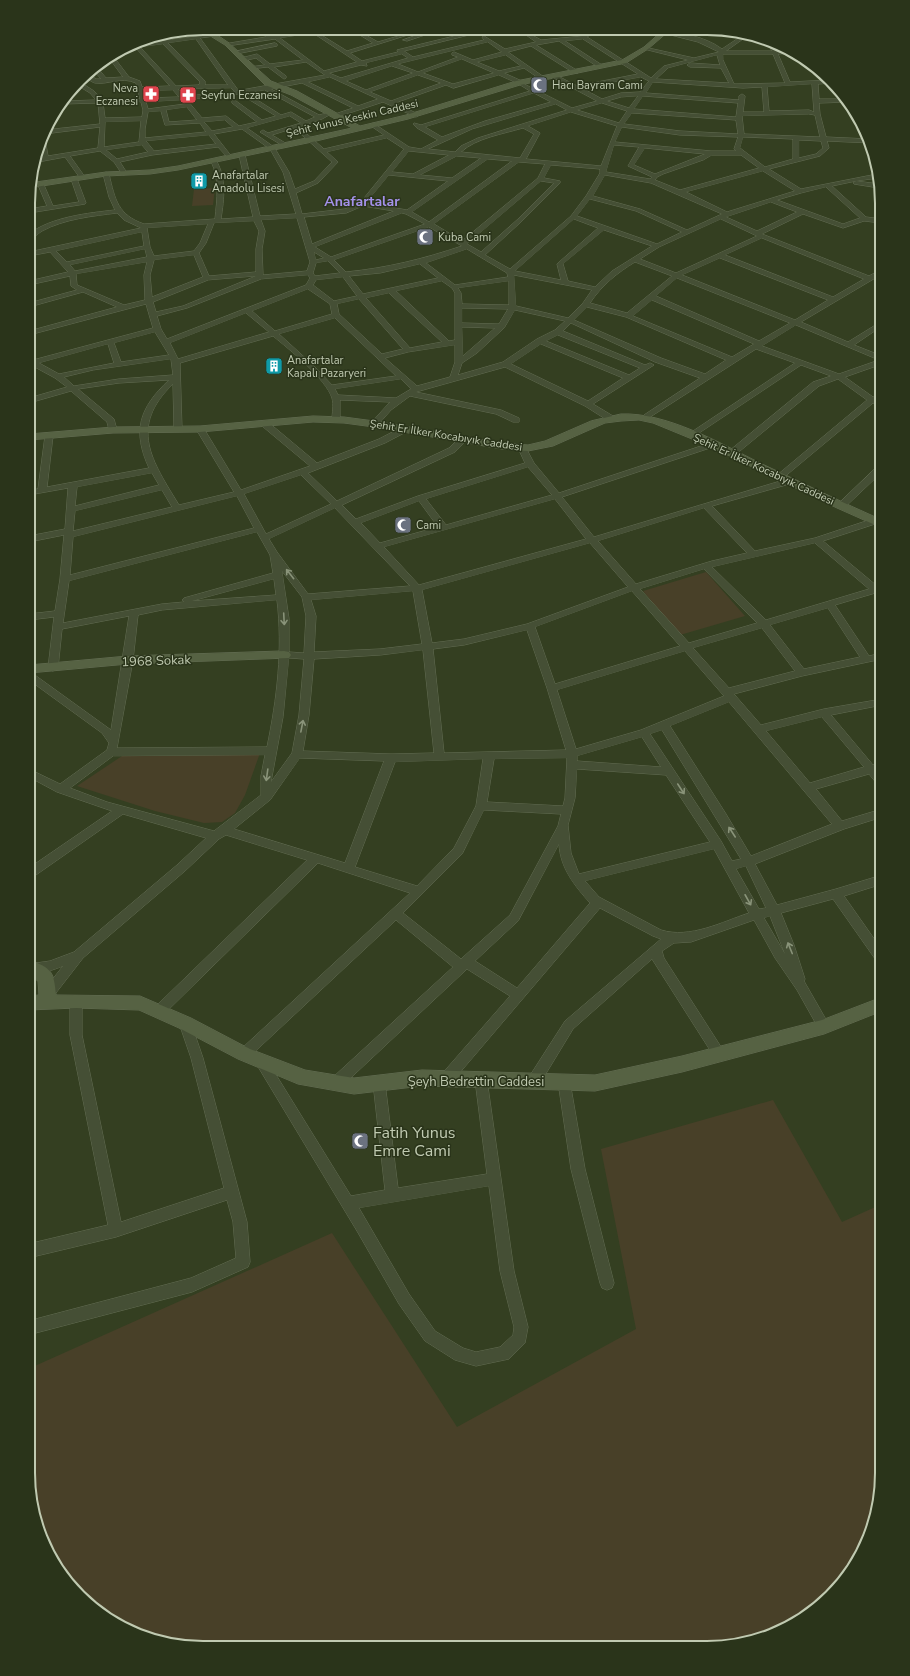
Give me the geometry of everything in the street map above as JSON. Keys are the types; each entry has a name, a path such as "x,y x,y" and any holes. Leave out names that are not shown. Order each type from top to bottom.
{"street":[{"path":"150,44 203,35"},
{"path":"218,35 268,83 294,93 358,128"},
{"path":"266,35 270,38"},
{"path":"227,44 296,35"},
{"path":"319,35 372,70"},
{"path":"362,35 376,43"},
{"path":"346,53 405,35"},
{"path":"69,103 183,98 265,88 302,81 362,63 397,48 422,35 442,40"},
{"path":"397,48 442,40 459,35"},
{"path":"480,35 542,78"},
{"path":"529,35 540,42"},
{"path":"567,35 571,38"},
{"path":"472,62 531,44 559,39 584,37 587,35"},
{"name":"Şehit Yunus Keskin Caddesi","path":"36,185 106,174 150,172 214,161 408,117 520,83 624,62 646,48 658,35"},
{"path":"676,35 717,47 720,52 720,60 732,85"},
{"path":"197,37 232,86 239,92 281,117"},
{"path":"584,37 652,80 743,86 824,82"},
{"path":"277,38 306,61 328,74 416,115"},
{"path":"510,272 573,217 589,197 592,188 603,171 612,143 620,125 632,111 641,94 661,70 698,60 720,52 741,38"},
{"path":"559,39 600,66"},
{"path":"342,80 412,58 489,40"},
{"path":"164,42 203,82 202,86"},
{"path":"236,52 284,43"},
{"path":"531,44 576,72"},
{"path":"138,48 174,87 221,144 229,157"},
{"path":"397,48 412,58"},
{"path":"646,48 698,60"},
{"path":"773,49 788,83"},
{"path":"445,50 520,83 554,103 572,111 620,125 680,133 862,140"},
{"path":"720,52 781,52"},
{"path":"243,59 257,56 270,65 284,78"},
{"path":"365,92 461,58"},
{"path":"114,61 127,78"},
{"path":"251,68 306,61"},
{"path":"392,64 453,86 525,66"},
{"path":"677,65 724,67"},
{"path":"98,72 104,80"},
{"path":"575,88 642,75"},
{"path":"554,76 602,101 632,111 664,115 739,117 767,114 817,114"},
{"path":"785,77 792,76"},
{"path":"41,159 101,149 138,145 142,143 146,111 138,82 127,78 95,81 91,78"},
{"path":"302,81 358,108"},
{"path":"680,192 763,168 814,156 823,152 826,148 817,114 815,83"},
{"path":"391,103 446,84"},
{"path":"764,85 767,114"},
{"path":"82,86 92,92 100,101 103,123 101,149"},
{"path":"141,89 232,86"},
{"path":"743,86 739,117 741,136 737,149 763,168 800,191"},
{"path":"265,88 320,118"},
{"path":"419,127 534,91"},
{"path":"416,175 457,153 468,144 622,95 641,94 742,102"},
{"path":"267,134 382,100"},
{"path":"816,101 840,101"},
{"path":"234,102 261,122"},
{"path":"423,150 441,139 488,122 554,103"},
{"path":"146,111 189,105"},
{"path":"489,106 496,109"},
{"path":"163,109 167,124 226,118 272,148 278,157 293,192 310,247 313,262 309,286"},
{"path":"503,112 509,115"},
{"path":"142,140 211,133 240,128 291,114 306,123"},
{"path":"408,117 419,127 441,139"},
{"path":"51,131 103,123 144,119"},
{"path":"488,122 494,125"},
{"path":"253,124 284,145"},
{"path":"373,125 407,149 549,163 653,178 701,159 711,153"},
{"path":"293,192 316,182 336,162 295,126"},
{"path":"313,262 330,259 429,225 520,160 537,133 524,126"},
{"path":"500,128 506,131"},
{"path":"323,151 387,136"},
{"path":"170,137 178,149"},
{"path":"796,138 796,160"},
{"path":"142,140 152,153"},
{"path":"612,143 711,153 742,153"},
{"path":"116,161 152,153 221,144"},
{"path":"643,146 631,166 759,235 869,278"},
{"path":"42,158 45,156 45,147"},
{"path":"101,149 116,161 124,173"},
{"path":"35,253 144,228 215,221 301,216 346,211 362,204 389,173 407,149"},
{"path":"67,155 78,178 87,215"},
{"path":"242,155 257,219 262,231 259,249 260,275"},
{"path":"310,247 405,211 486,157"},
{"path":"35,281 72,272 151,258 196,253 215,221 222,183 220,172 214,161"},
{"path":"481,255 520,220 539,189 540,179 549,163"},
{"path":"389,173 452,180"},
{"path":"106,174 111,195 119,211 125,218 144,228"},
{"path":"374,424 384,411 396,400 416,389 506,364 540,341 558,332 586,304 596,290 614,272 657,246 724,215 770,200 843,181 873,177"},
{"path":"35,331 122,307 150,301 207,278 260,275 345,275 380,271 421,262 465,246 539,189 558,182 540,179"},
{"path":"843,181 874,185"},
{"path":"41,185 51,208"},
{"path":"827,185 864,219"},
{"path":"589,197 638,210 687,232"},
{"path":"770,200 843,226 864,219 875,220"},
{"path":"35,210 83,203"},
{"path":"362,204 405,211 510,272 596,290"},
{"path":"35,233 39,230 87,215 119,211"},
{"path":"628,316 677,275 802,212"},
{"path":"573,217 657,246"},
{"path":"565,283 560,264 603,227"},
{"path":"144,228 147,247 151,258 147,275 150,301 157,329 166,342 174,360 178,429"},
{"path":"35,230 39,230"},
{"path":"66,264 147,247"},
{"path":"310,247 330,259 408,350"},
{"path":"52,250 72,272 74,286 122,307"},
{"path":"196,253 207,278"},
{"path":"718,255 832,299"},
{"path":"634,259 795,322 875,356"},
{"path":"421,262 454,287 458,293 459,362 453,379"},
{"path":"459,362 474,351 501,326 513,307 512,279 510,272"},
{"path":"154,315 186,307 260,275"},
{"path":"647,417 732,360 759,345 832,299 875,275"},
{"path":"332,303 442,279"},
{"path":"454,287 512,279"},
{"path":"309,286 332,303 336,315 402,378 416,389"},
{"path":"166,342 309,286"},
{"path":"35,302 83,290"},
{"path":"390,290 447,343"},
{"path":"651,297 800,363 840,377 875,401"},
{"path":"586,304 628,316 732,360"},
{"path":"459,306 513,307 569,320 658,360 705,377"},
{"path":"247,310 314,370 330,387 336,398 336,420"},
{"path":"58,376 118,364 174,360 336,315"},
{"path":"459,325 501,326"},
{"path":"849,345 875,328"},
{"path":"35,361 157,329"},
{"path":"558,332 646,368"},
{"path":"110,341 118,364"},
{"path":"540,341 629,378"},
{"path":"380,357 408,350 458,342"},
{"path":"588,404 658,360"},
{"path":"693,435 800,363"},
{"path":"35,364 58,376 73,388 111,421 113,430"},
{"path":"506,364 588,404 610,418"},
{"path":"732,453 816,384 875,364"},
{"path":"35,399 73,388 126,381 176,377"},
{"path":"176,377 164,387 151,406 144,420 143,444 153,470 177,508"},
{"path":"330,387 402,378"},
{"path":"408,393 498,412 516,420"},
{"path":"336,398 396,400"},
{"path":"306,597 417,588 592,540 785,479 875,399"},
{"name":"Şehit Er İlker Kocabıyık Caddesi","path":"35,436 113,430 200,430 313,419 374,424 522,448 536,448 557,441 588,426 610,418 647,417 713,444 875,522"},
{"path":"266,424 315,466"},
{"path":"35,539 69,533 239,493 302,472 382,441 405,429"},
{"path":"48,998 79,955 176,873 215,836 225,830 266,797 297,754 304,715 309,656 311,616 306,597 273,553 239,493 200,430"},
{"path":"42,491 49,436"},
{"path":"264,538 452,450 463,439"},
{"path":"379,546 557,496 713,444"},
{"path":"522,448 530,464 592,540 686,648 760,729 807,788 840,826"},
{"path":"355,522 421,498 530,464"},
{"path":"35,492 153,470"},
{"path":"302,472 379,546 417,588 428,648 438,756"},
{"path":"841,506 875,474"},
{"path":"53,668 59,613 65,579 73,484"},
{"path":"72,509 164,487"},
{"path":"421,498 444,528"},
{"path":"706,505 753,554"},
{"path":"284,655 309,656 380,652 428,648 464,642 530,626 634,588 706,566 818,540 875,524"},
{"path":"65,579 259,529"},
{"path":"818,540 875,586"},
{"path":"266,797 266,776 272,751 282,683 284,655 284,619 282,597 273,553"},
{"path":"706,566 763,623 802,673"},
{"path":"58,627 160,607 278,575"},
{"path":"552,688 875,590"},
{"path":"160,607 282,597"},
{"path":"830,604 867,660"},
{"path":"113,747 128,660 134,612"},
{"path":"35,616 59,613"},
{"path":"336,1084 514,918 563,825 570,798 572,760 552,688 530,626"},
{"name":"1968 Sokak","path":"35,669 128,660 284,655"},
{"path":"572,760 664,725 729,694 802,673 875,658"},
{"path":"35,679 106,730 113,747"},
{"path":"760,729 875,703"},
{"path":"824,714 875,774"},
{"path":"664,725 750,861 791,951 801,986"},
{"path":"644,732 717,844 778,955 801,986 824,1027"},
{"path":"61,789 113,747 272,751"},
{"path":"297,754 391,758 489,755 572,760 669,771"},
{"path":"244,1054 419,891 458,850 481,806 489,755"},
{"path":"349,868 391,758"},
{"path":"807,788 875,768"},
{"path":"35,776 61,789 120,810 215,836"},
{"path":"481,806 567,810"},
{"path":"35,870 120,810"},
{"path":"729,866 750,861 840,826 875,815"},
{"path":"563,825 565,853 576,879 598,902 672,938 691,937 756,915 836,894 875,881"},
{"path":"225,830 419,891"},
{"path":"576,879 717,844"},
{"path":"158,1012 316,858"},
{"path":"836,894 875,950"},
{"path":"446,1079 598,902"},
{"path":"395,913 464,964 518,995"},
{"path":"534,1081 569,1025 656,949 672,938"},
{"path":"656,949 658,959 719,1054"},
{"path":"35,968 50,966 79,955"},
{"path":"35,971 46,978 48,998"},
{"name":"Şeyh Bedrettin Caddesi","path":"35,1001 48,998 140,1004 185,1024 244,1054 304,1078 354,1086 422,1078 595,1083 682,1064 824,1027 875,1007"},
{"path":"76,1001 76,1035 116,1230"},
{"path":"35,1326 192,1285 243,1262 240,1222 197,1058 185,1024"},
{"path":"261,1061 348,1203 404,1299 430,1336 460,1355 476,1359 504,1354 520,1338 521,1327 507,1271 481,1080"},
{"path":"564,1082 578,1169 607,1283"},
{"path":"378,1083 392,1196"},
{"path":"348,1203 495,1179"},
{"path":"35,1249 116,1230 232,1192"}],"shaded area":[{"path":"215,188 213,205 192,206 194,189"},
{"path":"706,572 745,616 680,635 643,591"},
{"path":"260,753 245,795 235,813 222,822 204,823 155,811 77,786 122,756"},
{"path":"773,1100 842,1222 875,1207 874,1495 866,1527 858,1547 847,1566 826,1592 818,1599 800,1613 781,1624 740,1638 718,1641 192,1641 170,1638 129,1624 110,1613 84,1592 77,1584 63,1566 52,1547 38,1506 35,1484 35,1366 332,1233 457,1427 636,1329 601,1149"}],"place":[{"name":"Hacı Bayram Cami","path":"539,85"},
{"name":"Neva Eczanesi","path":"151,94"},
{"name":"Seyfun Eczanesi","path":"188,95"},
{"name":"Anafartalar Anadolu Lisesi","path":"199,181"},
{"name":"Kuba Cami","path":"425,237"},
{"name":"Anafartalar Kapalı Pazaryeri","path":"274,366"},
{"name":"Cami","path":"403,525"},
{"name":"Fatih Yunus Emre Cami","path":"360,1141"}],"district":[{"name":"Anafartalar","path":"362,201"}]}
